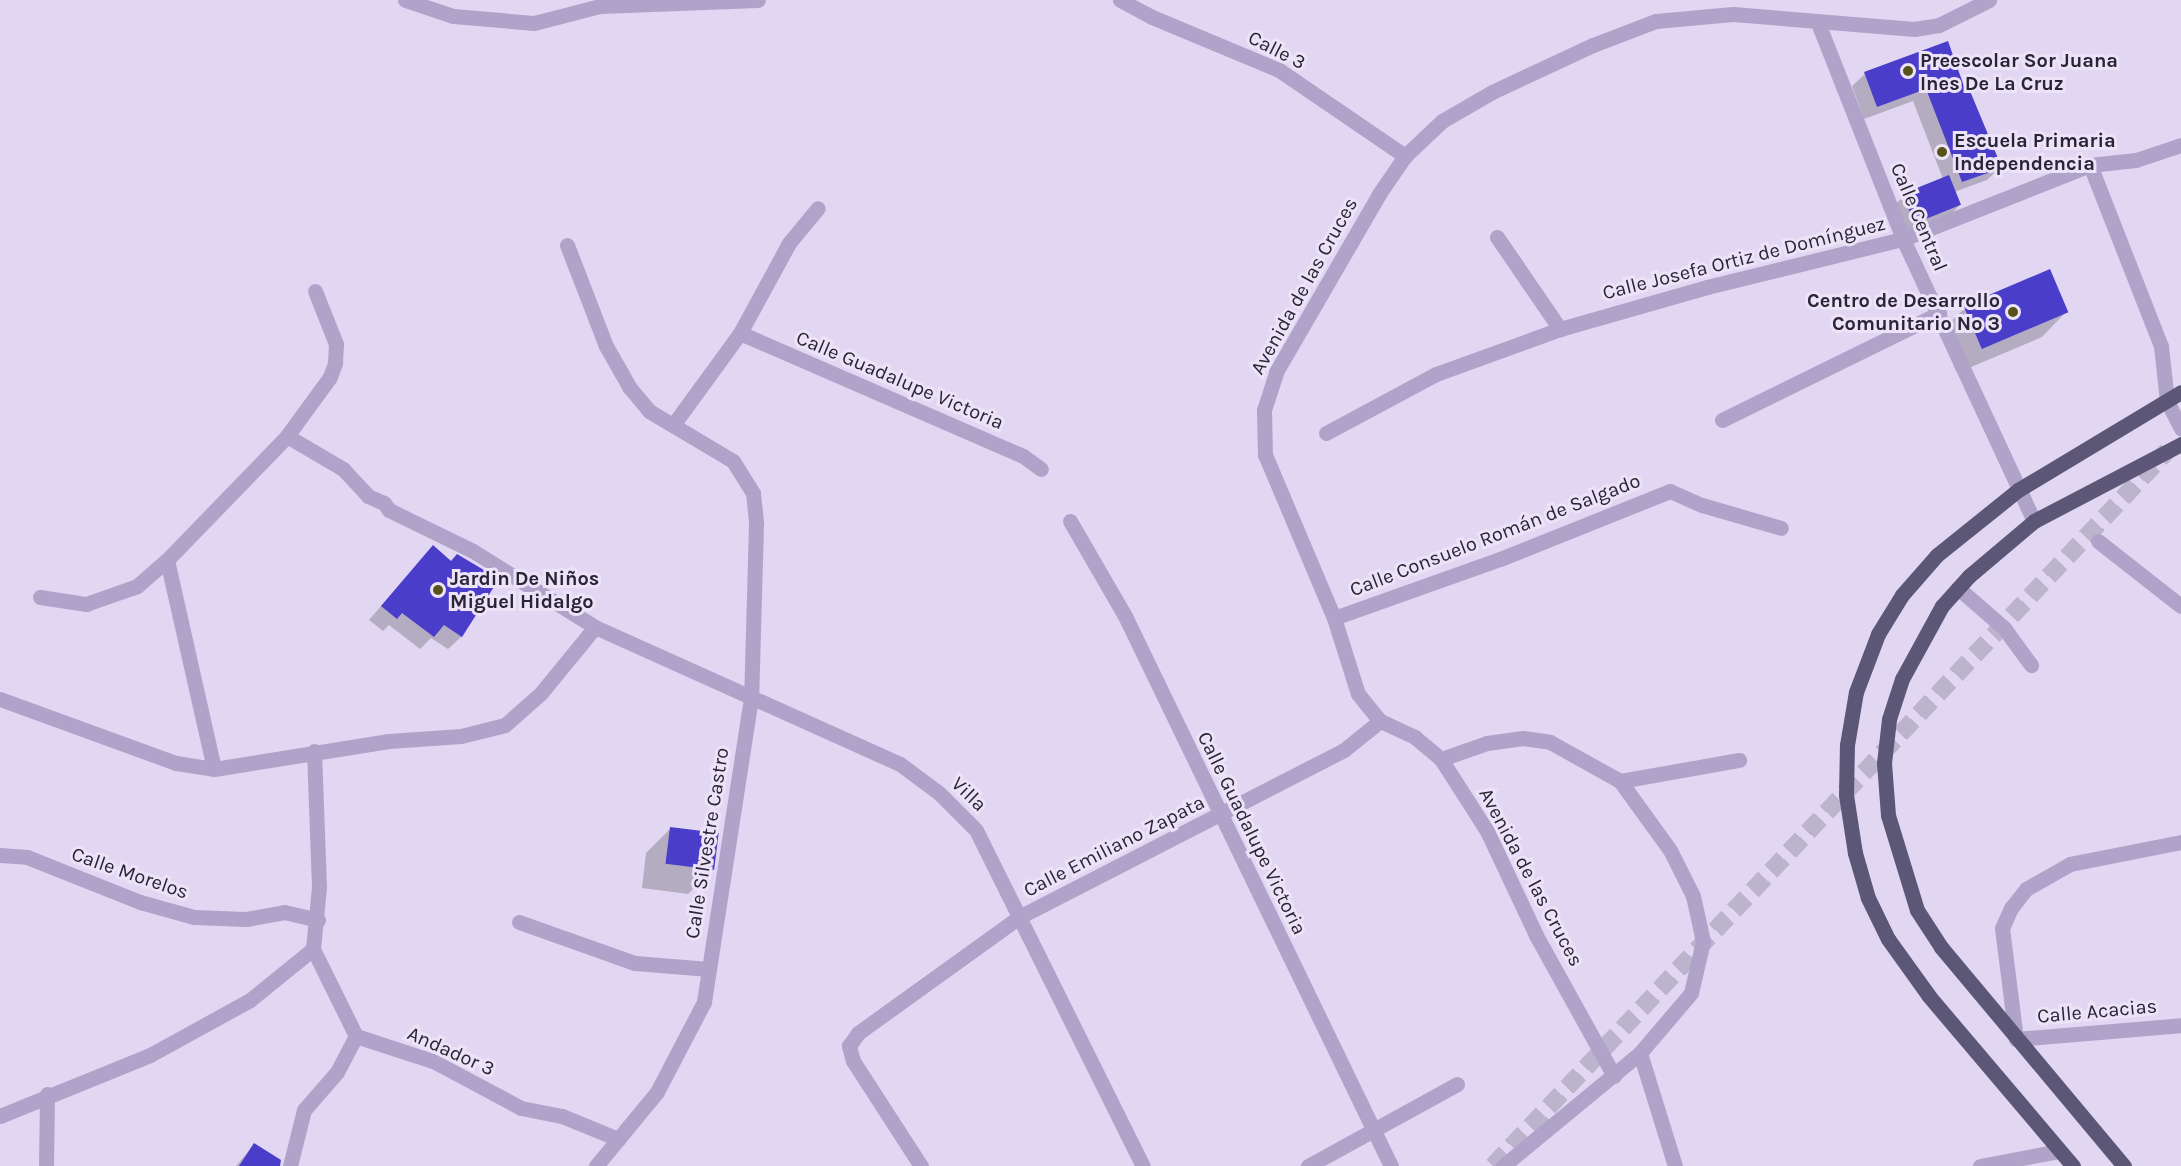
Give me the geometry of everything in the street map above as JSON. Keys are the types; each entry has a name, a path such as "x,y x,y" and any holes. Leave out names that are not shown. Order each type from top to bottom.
{"main road":[{"path":"2073,1166 1929,996 1888,939 1868,898 1855,853 1846,795 1847,745 1856,692 1878,634 1902,595 1937,555 2018,490 2181,392"},
{"path":"2124,1166 1941,947 1917,910 1888,815 1884,763 1889,719 1921,640 1958,588 1998,549 2034,521 2181,444"}],"street":[{"path":"405,0 453,16 534,23 600,6 758,0"},
{"name":"Calle 3","path":"1120,0 1152,17 1280,70 1405,156"},
{"name":"Avenida de las Cruces","path":"1614,1076 1536,935 1487,831 1441,759 1415,737 1380,721 1358,694 1334,618 1265,455 1264,411 1276,372 1378,194 1405,156 1442,122 1482,98 1593,45 1656,21 1732,7 1818,23 1914,29 1939,25 1989,0"},
{"name":"Calle Central","path":"1818,23 1903,239 2034,521"},
{"name":"Calle Josefa Ortiz de Domínguez","path":"1326,433 1436,374 1560,329 1707,287 1903,239 2090,165 2136,160 2181,145"},
{"path":"2090,165 2161,346 2167,401 2181,429"},
{"path":"567,245 606,346 625,380 649,411 673,425 740,333 789,243 818,208"},
{"path":"1497,237 1560,329"},
{"path":"40,597 86,604 137,586 167,560 287,436 330,377 334,363 336,344 315,291"},
{"path":"1722,420 1939,313"},
{"name":"Calle Guadalupe Victoria","path":"740,333 1023,456 1041,469"},
{"name":"Calle Silvestre Castro","path":"596,1166 657,1092 704,1002 751,698 756,524 753,493 733,461 673,425"},
{"name":"Villa","path":"287,436 343,469 368,496 384,503 389,510 424,524 520,579 595,627 900,764 939,793 976,830 1021,916 1143,1166"},
{"name":"Calle Consuelo Román de Salgado","path":"1334,618 1500,559 1670,491 1702,505 1781,528"},
{"name":"Calle Guadalupe Victoria","path":"1070,521 1125,616 1372,1134 1391,1166"},
{"path":"2098,541 2181,606"},
{"path":"167,560 214,769"},
{"path":"1958,588 2004,628 2031,665"},
{"path":"0,699 176,763 214,769 314,751 461,736 505,725 541,693 595,627"},
{"name":"Calle Emiliano Zapata","path":"921,1166 852,1061 849,1046 858,1034 1021,916 1344,750 1380,721"},
{"path":"1441,759 1487,743 1523,738 1550,742 1620,781 1670,850 1693,896 1703,941 1691,993 1640,1053 1503,1166"},
{"path":"290,1166 304,1110 338,1072 356,1036 313,949 318,920 314,751"},
{"path":"1620,781 1739,760"},
{"path":"2016,1039 2002,927 2011,908 2026,889 2070,864 2181,842"},
{"name":"Calle Morelos","path":"0,855 27,857 140,902 194,917 246,919 284,912 318,920"},
{"path":"519,921 635,963 709,969"},
{"path":"0,1116 47,1094 150,1054 250,1000 313,949"},
{"name":"Calle Acacias","path":"2016,1039 2181,1025"},
{"name":"Andador 3","path":"356,1036 433,1061 521,1108 562,1116 618,1139"},
{"path":"1640,1053 1675,1166"},
{"path":"1308,1166 1372,1134 1457,1084"},
{"path":"46,1166 47,1094"},
{"path":"1980,1166 2059,1151"}],"building":[{"path":"1948,41 1966,92 1970,91 2002,168 1962,182 1926,89 1877,107 1864,72"},
{"path":"1949,175 1961,205 1915,223 1903,194"},
{"name":"Centro de Desarrollo Comunitario No 3","path":"2050,269 2068,312 1982,349 1963,306"},
{"name":"Jardin De Niños Miguel Hidalgo","path":"433,545 451,561 457,554 499,579 462,637 444,625 434,637 402,613 397,619 381,606"},
{"path":"670,827 719,833 714,870 665,864"},
{"path":"254,1143 281,1160 280,1166 239,1166"}],"tunnel":[{"path":"1493,1166 2167,451"}],"place":[{"name":"Preescolar Sor Juana Ines De La Cruz","path":"1908,71"},
{"name":"Escuela Primaria Independencia","path":"1942,152"},
{"name":"Centro de Desarrollo Comunitario No 3","path":"2013,312"},
{"name":"Jardin De Niños Miguel Hidalgo","path":"438,590"}]}
